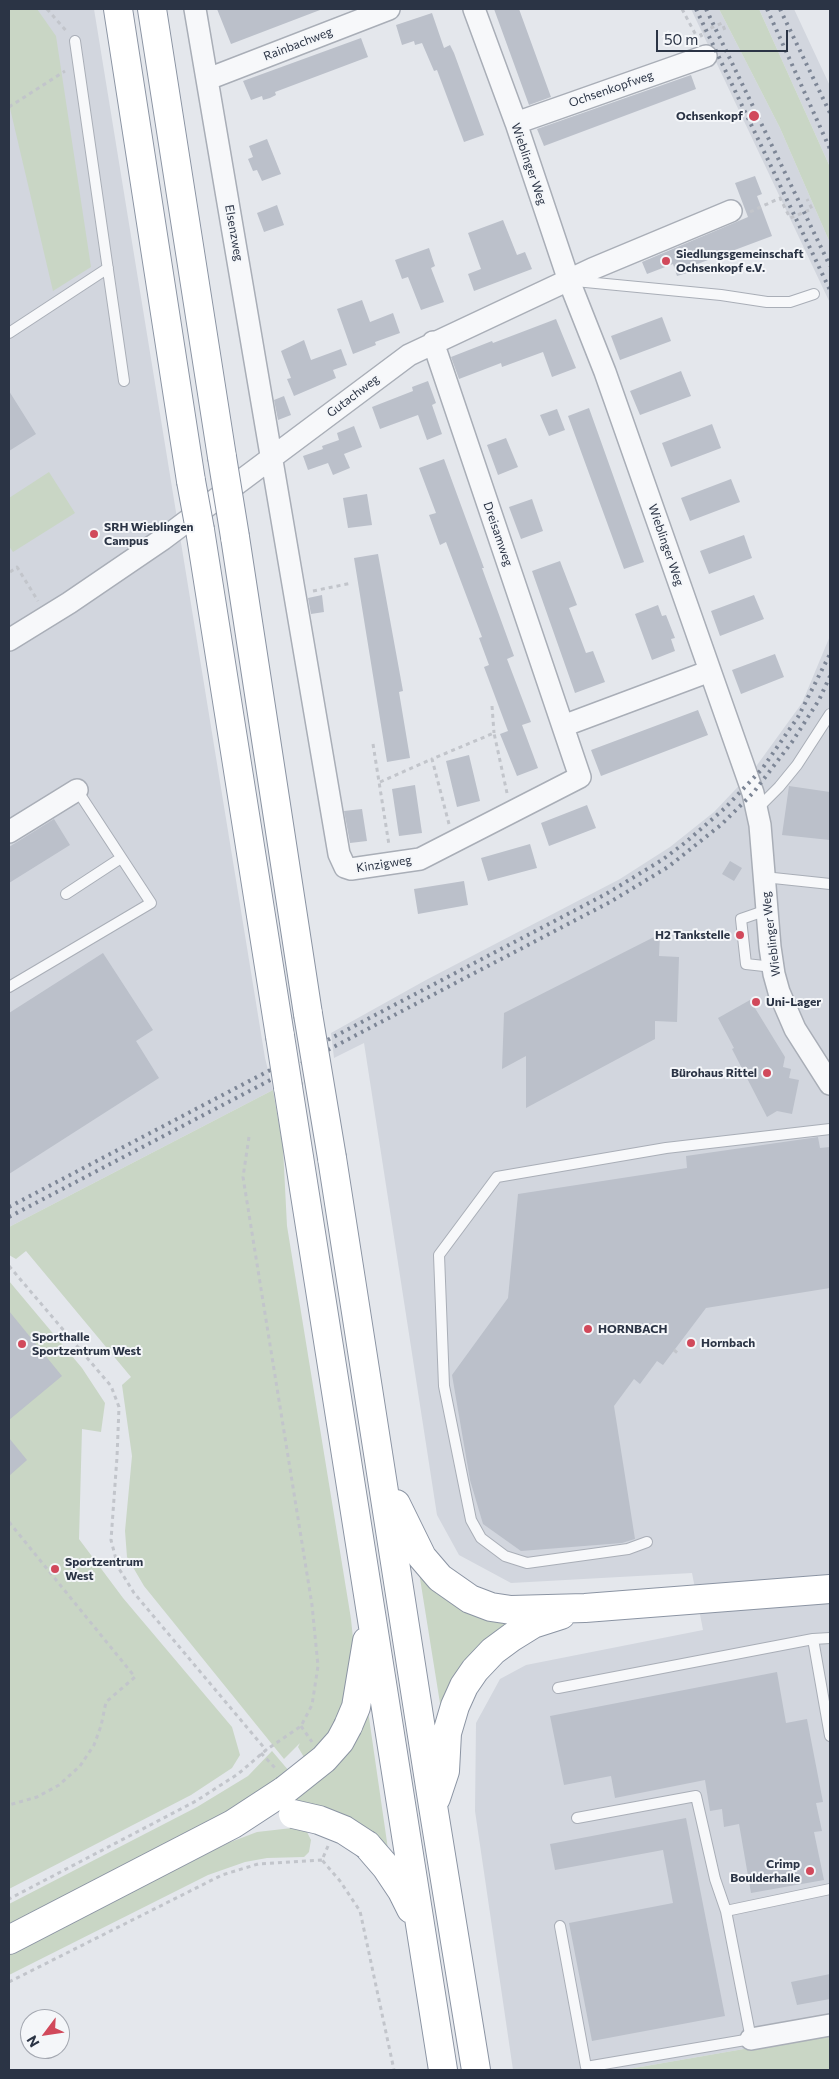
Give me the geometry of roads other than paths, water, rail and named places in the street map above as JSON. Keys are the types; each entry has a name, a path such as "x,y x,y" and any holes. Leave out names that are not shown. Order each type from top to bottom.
{"highway":[{"path":"118,9 443,2070"},
{"path":"152,9 308,1014 476,2070"},
{"path":"381,1471 410,1536 422,1557 440,1578 464,1595 491,1607 511,1610 585,1608 830,1589"},
{"path":"433,1806 445,1771 447,1732 455,1706 464,1686 475,1670 493,1651 533,1624 585,1608"},
{"path":"9,1940 233,1824 254,1816 288,1792 324,1759 340,1741 348,1726 358,1698 371,1610"},
{"path":"288,1792 319,1820 344,1830 367,1845 386,1867 402,1891 415,1917 423,1944"}],"street":[{"name":"Elsenzweg","path":"195,9 272,458"},
{"name":"Rainbachweg","path":"208,79 388,9"},
{"name":"Wieblinger Weg","path":"474,9 516,123 569,281 605,372 757,809 773,967 779,992 795,1029 809,1054 830,1084"},
{"name":"Ochsenkopfweg","path":"516,123 706,56"},
{"name":"Gutachweg","path":"9,640 163,539 342,403 409,355 433,342 592,269 732,211"},
{"name":"Dreisamweg","path":"433,342 563,726"},
{"name":"Kinzigweg","path":"272,458 341,861 345,866 351,869 420,859 580,777 563,726"},
{"path":"563,726 710,671"},
{"path":"9,832 76,790"},
{"path":"751,2039 830,2025"}],"lane":[{"path":"75,41 124,381"},
{"path":"9,333 108,268"},
{"path":"569,281 767,302 790,302 814,294"},
{"path":"757,809 797,765 830,714"},
{"path":"9,986 151,903 76,790"},
{"path":"66,894 121,858"},
{"path":"764,877 830,884"},
{"path":"647,1542 628,1549 527,1563 505,1556 481,1538 471,1520 444,1386 439,1256 497,1177 666,1148 830,1129"},
{"path":"558,1688 814,1639 830,1638"},
{"path":"814,1639 830,1736"},
{"path":"560,1926 586,2067 751,2039 726,1911 716,1879 696,1796 577,1818"},
{"path":"726,1911 830,1889"}],"railway":[{"path":"696,9 830,290"},
{"path":"706,9 830,266"},
{"path":"767,9 830,149"},
{"path":"780,9 830,113"},
{"path":"9,1207 606,894 662,860 725,808 762,769 798,717 830,654"},
{"path":"9,1217 610,902 668,867 722,824 753,793 792,742 819,700 830,676"}],"place":[{"name":"Ochsenkopf","path":"754,116"},
{"name":"Siedlungsgemeinschaft Ochsenkopf e.V.","path":"666,261"},
{"name":"SRH Wieblingen Campus","path":"94,534"},
{"name":"H2 Tankstelle","path":"740,935"},
{"name":"Uni-Lager","path":"756,1002"},
{"name":"Bürohaus Rittel","path":"767,1073"},
{"name":"HORNBACH","path":"588,1329"},
{"name":"Hornbach","path":"691,1343"},
{"name":"Sporthalle Sportzentrum West","path":"22,1344"},
{"name":"Sportzentrum West","path":"55,1569"},
{"name":"Crimp Boulderhalle","path":"810,1871"}]}
